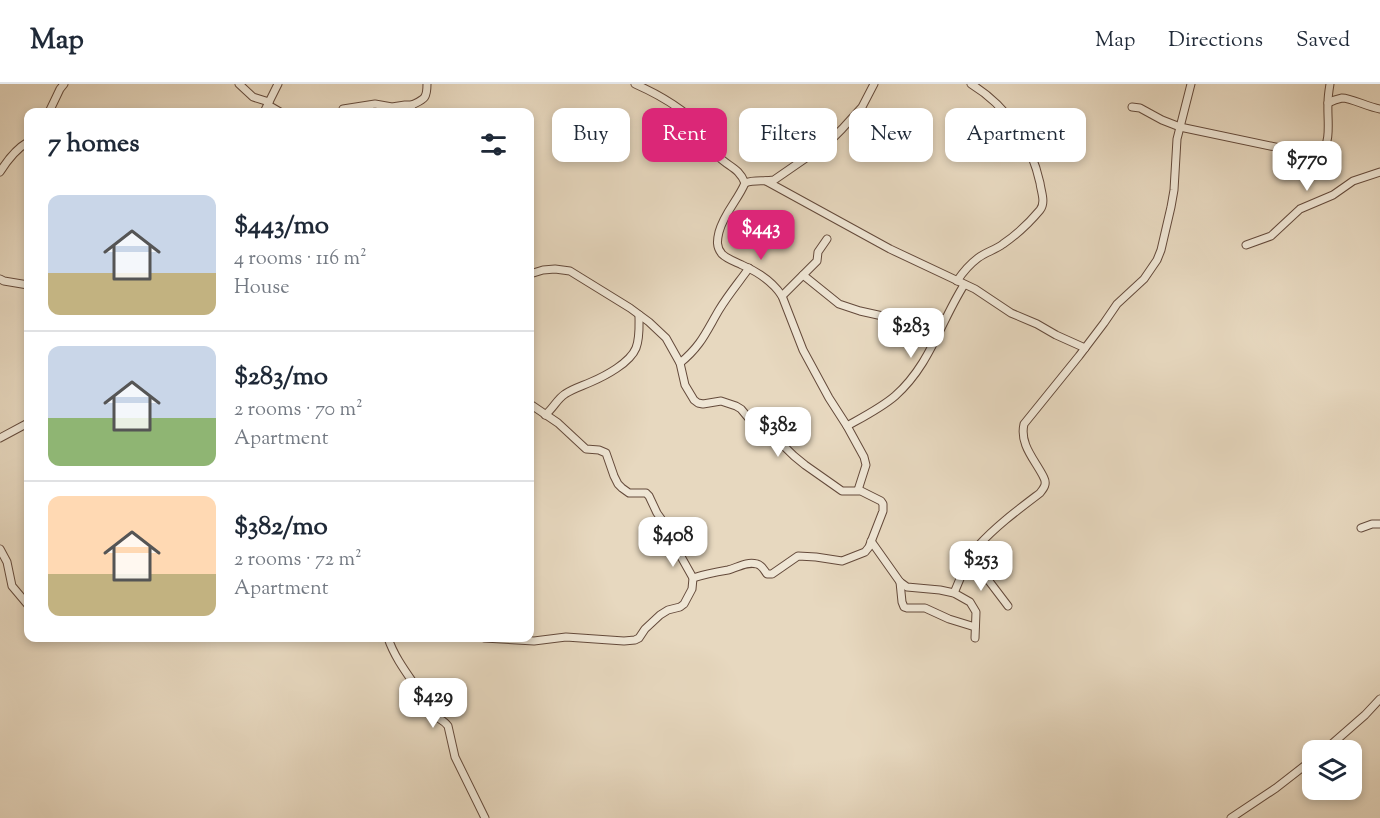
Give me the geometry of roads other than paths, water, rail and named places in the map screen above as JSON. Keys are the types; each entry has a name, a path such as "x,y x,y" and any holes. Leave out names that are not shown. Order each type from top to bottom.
{"street":[{"path":"51,108 64,84"},
{"path":"239,84 267,107 278,84"},
{"path":"411,108 424,99 427,84"},
{"path":"635,84 683,111 708,135 717,155 735,168 745,183"},
{"path":"858,490 866,465 864,457 803,350 782,296 767,279 724,256 717,247 717,240 726,214 745,183 779,177 829,142 857,114 874,84"},
{"path":"957,281 973,262 1008,240 1043,205 1034,159 1018,129 1007,113 971,84"},
{"path":"954,593 967,563 978,547 1040,493 1045,486 1044,478 1026,446 1022,432 1024,424 1079,356 1117,304 1144,279 1157,260 1174,190 1177,139 1191,84"},
{"path":"1132,106 1180,127 1293,151 1321,154 1328,140 1329,84"},
{"path":"1328,103 1346,98 1380,109"},
{"path":"357,108 375,104 392,107 405,105 409,108"},
{"path":"0,172 10,156 24,145"},
{"path":"1246,245 1270,237 1300,209 1333,195 1353,181 1380,172"},
{"path":"766,181 890,249 975,289 1011,313 1085,348"},
{"path":"782,296 817,261 818,252 827,239"},
{"path":"680,363 702,342 721,307 749,268"},
{"path":"534,273 555,269 570,271 587,280 639,315 666,338 680,363 685,385 691,397 698,403 722,401 736,406 751,421 762,425 794,456 813,470 843,490 848,492 858,490 883,504 883,511 865,552 846,560 801,556 793,559 776,573 769,575 760,565 751,563 693,578"},
{"path":"803,275 839,304 860,311 878,316 927,314 945,319"},
{"path":"0,279 24,284"},
{"path":"847,426 893,398 908,384 933,346 964,285"},
{"path":"545,414 551,410 561,396 609,372 632,355 638,342 639,315"},
{"path":"534,407 558,423 586,449 606,453 614,476 622,489 629,493 649,496 657,513 672,534 679,553 693,578 692,589 684,604 660,615 635,640 566,637 534,641"},
{"path":"0,438 24,425"},
{"path":"1361,528 1380,524"},
{"path":"871,541 900,582 907,587 954,593 974,607 976,612 975,638"},
{"path":"0,549 7,562 12,586 24,600"},
{"path":"967,563 989,581 1008,606"},
{"path":"900,582 904,607 926,608 975,627"},
{"path":"390,642 395,655 429,709 448,726 455,757 485,818"},
{"path":"1336,740 1380,699"},
{"path":"1231,818 1302,768"}]}
